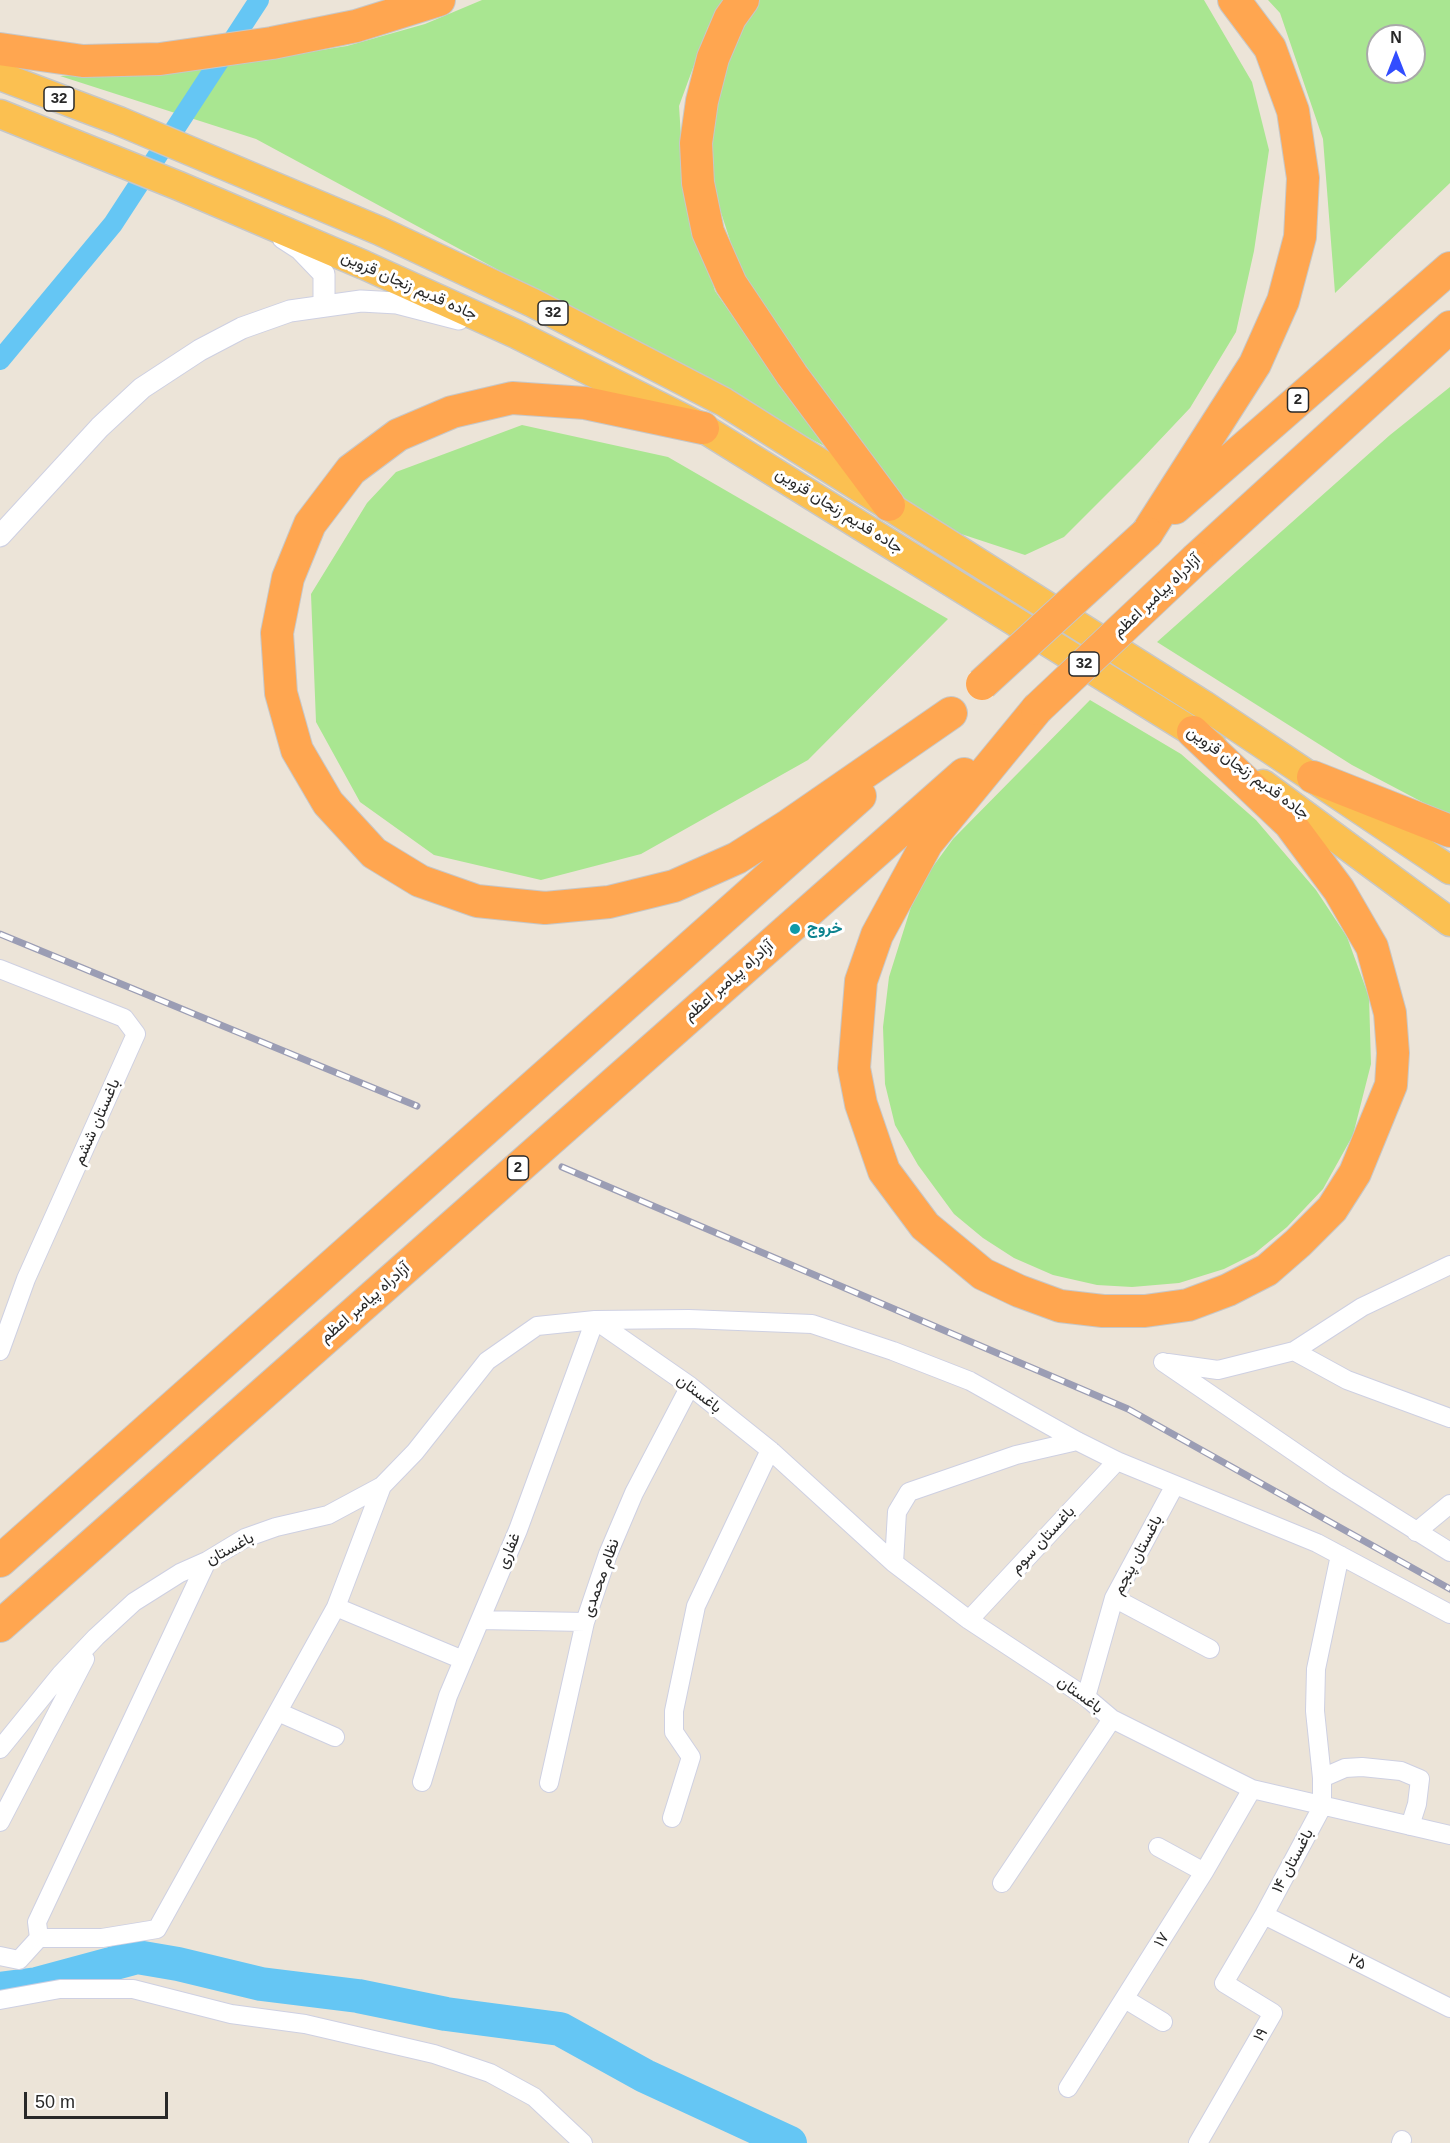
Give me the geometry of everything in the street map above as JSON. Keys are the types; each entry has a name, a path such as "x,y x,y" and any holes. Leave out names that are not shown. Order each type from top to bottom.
{"highway":[{"path":"0,49 83,61 160,59 272,43 356,26 439,0"},
{"path":"743,0 730,18 713,58 702,101 696,143 698,183 708,232 731,284 792,375 889,505"},
{"path":"1147,532 1255,364 1283,301 1300,237 1303,178 1293,111 1270,48 1234,0"},
{"name":"جاده قدیم زنجان قزوین","path":"0,76 200,154 380,231 533,303 724,402 1204,705 1450,870"},
{"name":"جاده قدیم زنجان قزوین","path":"0,114 179,186 516,334 703,428 1193,732 1450,922"},
{"name":"2","path":"0,1561 762,884 1147,532 1450,268"},
{"name":"آزادراه پیامبر اعظم","path":"0,1626 1037,709 1197,558 1450,327"},
{"path":"1344,424 1450,357"},
{"path":"703,428 585,403 512,398 452,412 398,435 351,470 310,524 288,578 277,633 281,693 297,750 328,803 374,853 420,881 468,898 477,901 545,908 609,902 674,886 737,858 789,825 951,713"},
{"path":"1037,709 927,843 877,935 861,981 854,1068 861,1104 884,1171 926,1226 983,1274 1019,1291 1060,1306 1103,1311 1145,1311 1188,1305 1228,1290 1267,1270 1332,1209 1355,1173 1390,1085 1393,1053 1390,1013 1371,947 1339,890 1290,824 1193,732"},
{"path":"1313,777 1450,831"}],"street":[{"path":"249,216 300,249 324,274 324,306"},
{"path":"0,536 100,427 142,388 200,350 242,328 290,311 361,301 397,303 516,334"},
{"name":"باغستان ششم","path":"0,969 124,1018 136,1034 26,1279 0,1351"},
{"path":"1450,1265 1362,1307 1294,1351 1218,1370 1163,1362 1337,1481 1450,1552"},
{"path":"595,1320 689,1319 812,1324 893,1351 970,1381 1117,1461 1317,1543 1450,1614"},
{"name":"باغستان","path":"0,1749 27,1714 96,1637 134,1602 180,1573 207,1561 244,1538 276,1527 328,1515 382,1486 415,1452 487,1361 537,1326 595,1320 690,1386 770,1450 894,1563 969,1620 1086,1697 1112,1719 1252,1789 1450,1835"},
{"name":"غفاری","path":"422,1782 448,1696 518,1530 595,1320"},
{"path":"1294,1351 1347,1380 1450,1418"},
{"name":"نظام محمدی","path":"549,1783 585,1622 608,1554 634,1493 690,1386"},
{"path":"894,1563 897,1512 909,1492 1016,1455 1077,1441"},
{"path":"672,1818 691,1757 674,1732 674,1711 696,1606 770,1450"},
{"name":"باغستان سوم","path":"969,1620 1117,1461"},
{"name":"باغستان پنجم","path":"1086,1697 1114,1598 1175,1485"},
{"path":"0,1956 19,1960 39,1938 102,1938 157,1929 336,1607 382,1486"},
{"path":"1416,1532 1450,1504"},
{"path":"1322,1807 1322,1778 1315,1710 1316,1669 1340,1555"},
{"path":"39,1938 37,1922 207,1561"},
{"path":"1114,1598 1210,1649"},
{"path":"336,1607 464,1660"},
{"path":"480,1620 585,1622"},
{"path":"0,1822 96,1637"},
{"path":"278,1712 335,1737"},
{"path":"1002,1883 1112,1719"},
{"path":"1322,1778 1345,1768 1362,1767 1401,1771 1420,1779 1417,1804 1410,1826"},
{"name":"۱۷","path":"1068,2088 1204,1872 1252,1789"},
{"name":"باغستان ۱۴","path":"1264,1916 1322,1807"},
{"path":"1158,1846 1204,1872"},
{"name":"۲۵","path":"1264,1916 1450,2008"},
{"name":"۱۹","path":"1198,2143 1273,2013 1224,1983 1264,1916"},
{"path":"0,2000 60,1989 133,1989 231,2014 306,2024 434,2054 490,2073 534,2097 583,2143"},
{"path":"1125,1999 1163,2022"}],"green space":[{"path":"482,0 724,0 708,27 679,106 684,183 715,291 824,446 256,139 60,76 200,69 347,46 425,24"},
{"path":"757,0 1204,0 1252,82 1269,150 1254,251 1236,332 1190,408 1064,537 1025,555 949,530 898,495 744,283 710,179 713,97 741,18"},
{"path":"1268,0 1450,0 1450,183 1335,293 1323,139 1280,13"},
{"path":"1450,387 1450,814 1352,765 1157,642 1390,435"},
{"path":"522,425 668,457 948,619 808,760 641,854 541,880 434,855 360,802 316,722 311,594 367,503 396,472"},
{"path":"1090,700 1181,754 1256,820 1316,890 1347,937 1369,997 1371,1064 1353,1135 1323,1189 1287,1227 1254,1254 1224,1269 1179,1283 1132,1287 1097,1285 1053,1275 1014,1258 983,1238 954,1214 918,1165 895,1125 885,1084 883,1027 889,977 911,907 929,872 953,839"}],"waterway":[{"path":"0,360 113,224 259,0"},
{"path":"0,1989 37,1984 137,1957 178,1964 261,1984 358,1996 446,2014 560,2029 645,2076 790,2143"}],"railway":[{"path":"0,934 417,1106"},
{"path":"562,1167 1128,1409 1450,1589"}],"place":[{"name":"خروج","path":"795,929"}]}
